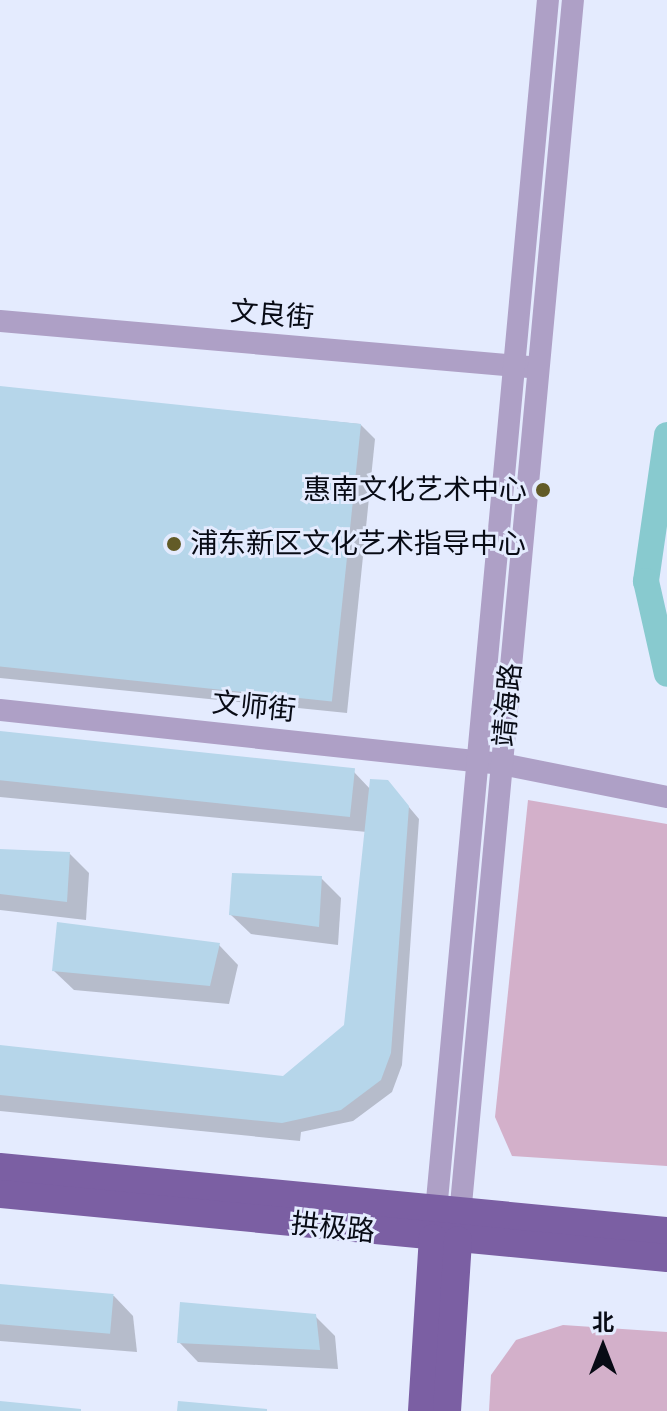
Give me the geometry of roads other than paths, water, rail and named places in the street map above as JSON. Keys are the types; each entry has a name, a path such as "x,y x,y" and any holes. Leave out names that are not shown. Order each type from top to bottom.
{"main road":[{"name":"拱极路","path":"0,1167 447,1225 667,1258"},
{"name":"拱极路","path":"0,1194 447,1225 667,1231"},
{"name":"靖海路","path":"422,1411 447,1225"},
{"name":"靖海路","path":"447,1225 447,1411"}],"street":[{"name":"靖海路","path":"447,1225 478,762 548,0"},
{"name":"靖海路","path":"447,1225 502,764 573,0"},
{"name":"文良街","path":"0,321 539,368"},
{"name":"文师街","path":"0,710 502,764 667,797"}],"waterway":[{"path":"667,435 646,581 667,674"}],"place":[{"name":"惠南文化艺术中心","path":"543,490"},
{"name":"浦东新区文化艺术指导中心","path":"174,544"}]}
